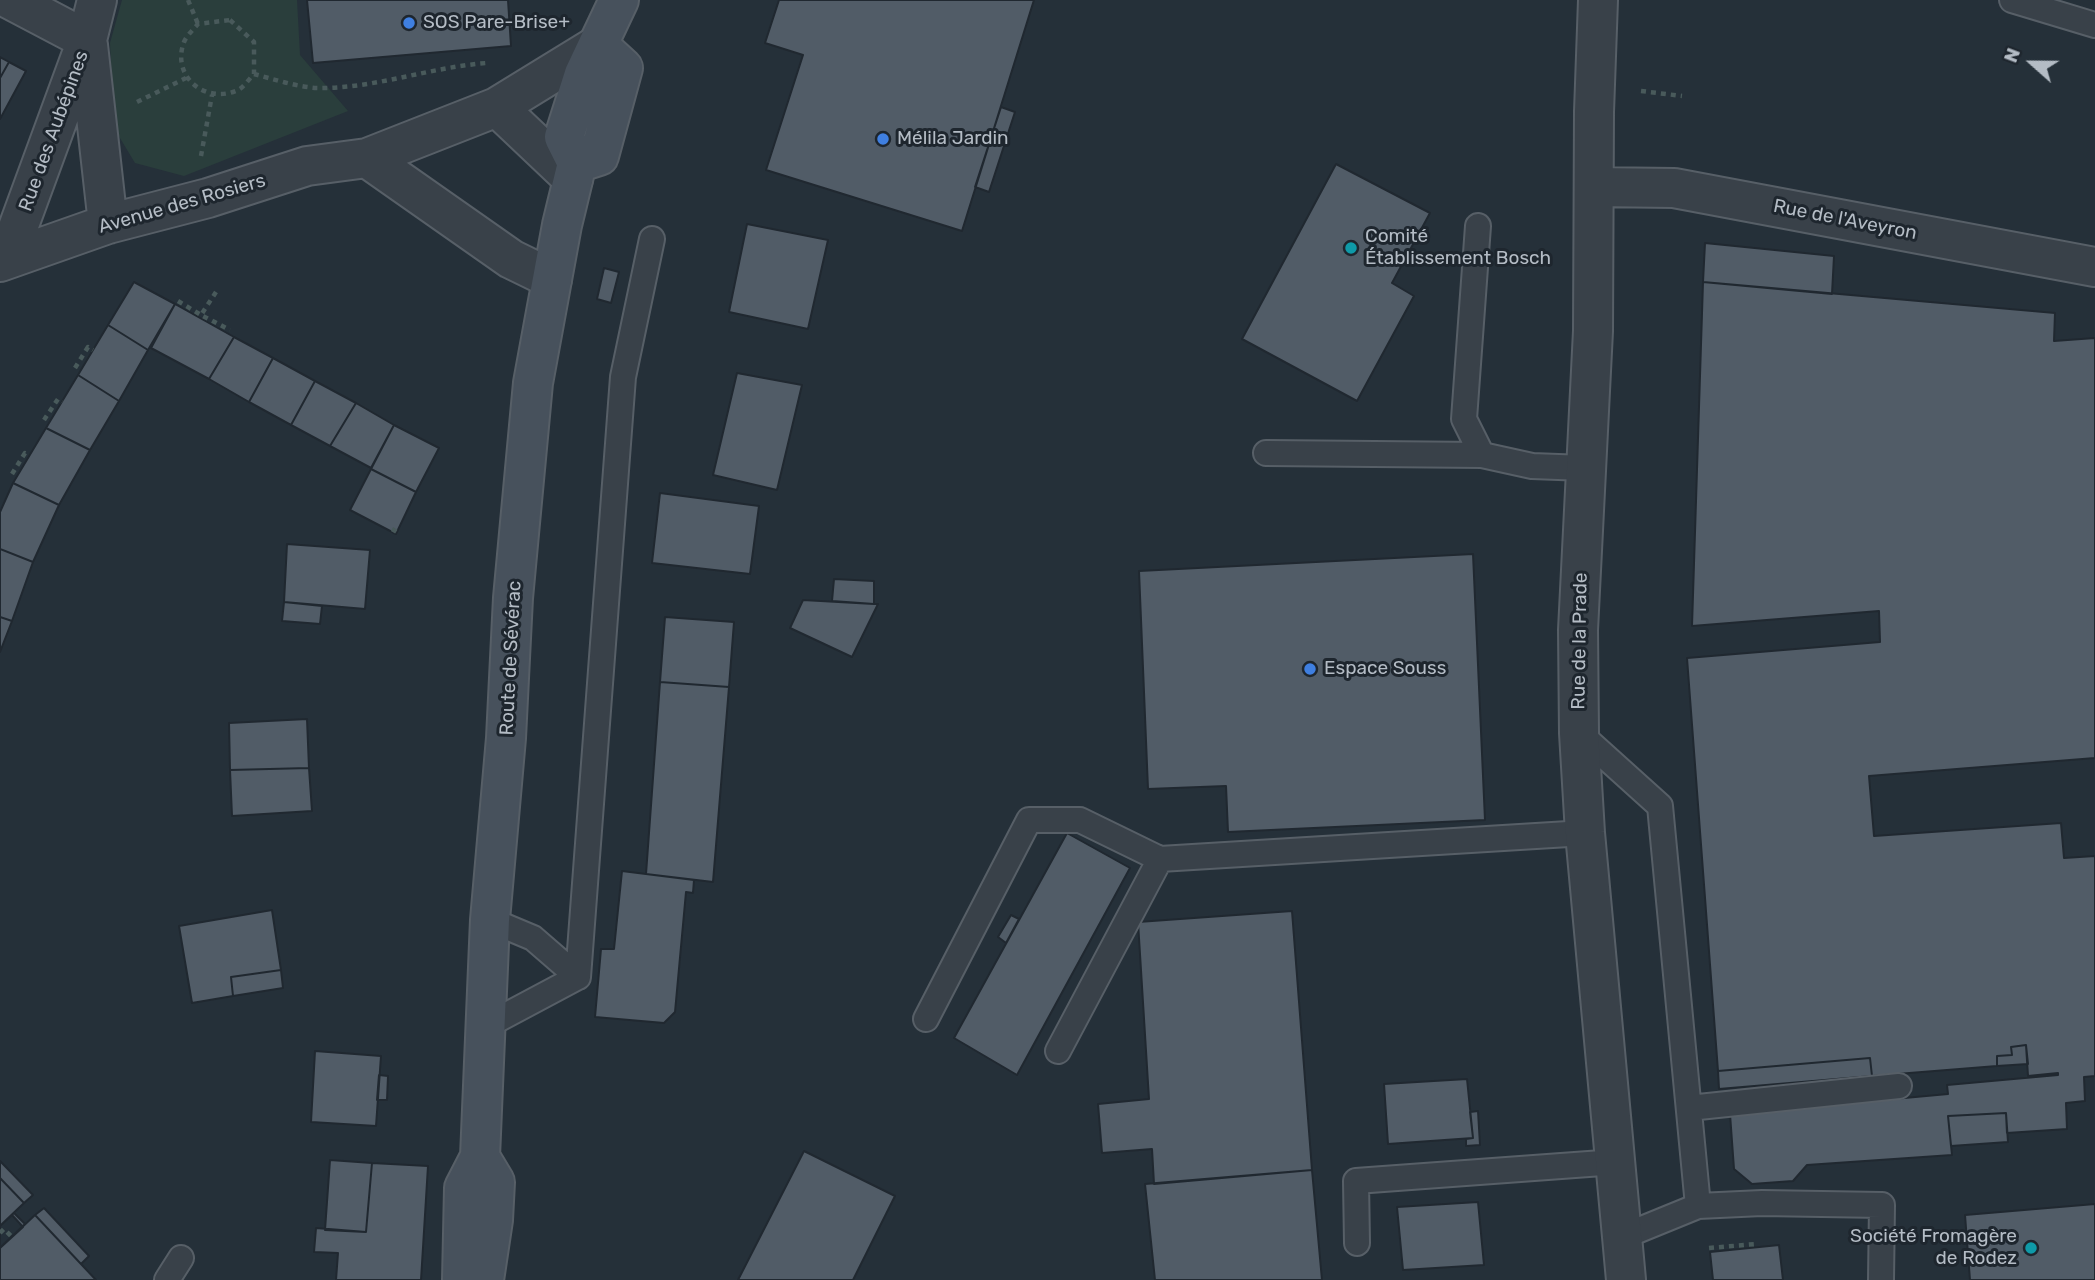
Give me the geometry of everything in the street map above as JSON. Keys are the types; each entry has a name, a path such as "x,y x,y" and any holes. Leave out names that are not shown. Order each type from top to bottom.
{"main road":[{"path":"575,171 564,136 584,74 619,0"},
{"name":"Route de Sévérac","path":"462,1280 464,1188 480,1157 490,920 503,775 513,598 533,383 575,171"},
{"name":"Route de Sévérac","path":"480,1157 495,1182 493,1220 484,1280"}],"street":[{"path":"10,0 87,40"},
{"name":"Rue des Aubépines","path":"1,262 15,236 87,40 97,0"},
{"name":"Rue de la Prade","path":"1598,0 1594,112 1593,331 1578,630 1579,733 1585,833 1626,1280"},
{"name":"Rue des Aubépines","path":"87,40 108,224"},
{"name":"Avenue des Rosiers","path":"1,262 108,224 208,198 307,166 367,158 498,107 598,45"},
{"path":"498,107 575,171"},
{"path":"367,158 511,259 552,279"},
{"name":"Rue de l'Aveyron","path":"1594,187 1674,188 2095,267"}],"lane":[{"path":"2012,0 2095,25"},
{"path":"1478,226 1464,419 1482,455"},
{"path":"578,977 623,377 652,239"},
{"path":"1266,453 1482,455 1532,466 1585,468"},
{"path":"1579,733 1660,807 1698,1206"},
{"path":"926,1019 1030,821 1080,820 1160,859 1585,833"},
{"path":"1058,1051 1160,859"},
{"path":"490,920 533,937 578,977"},
{"path":"486,1026 578,977"},
{"path":"1689,1108 1899,1086"},
{"path":"1357,1242 1356,1181 1616,1163"},
{"path":"1622,1237 1698,1206 1762,1203 1882,1205 1881,1280"},
{"path":"167,1280 181,1258"}],"path":[{"path":"188,0 198,24"},
{"path":"230,20 254,42 254,74 240,90 212,95 201,91 186,78 180,59 182,49 185,39 198,24 230,20"},
{"path":"254,74 314,88 356,86 458,65 490,63"},
{"path":"132,105 186,78"},
{"path":"1641,91 1682,96"},
{"path":"200,167 212,95"},
{"path":"201,315 216,292"},
{"path":"178,301 230,330"},
{"path":"75,368 88,347 93,350"},
{"path":"44,420 58,398 62,402"},
{"path":"12,474 25,453 29,456"},
{"path":"0,1233 4,1229 12,1237"},
{"path":"1709,1248 1756,1244"}],"green space":[{"path":"122,0 297,0 300,55 348,111 184,176 135,163 114,128 110,43"}],"building":[{"name":"SOS Pare-Brise+","path":"307,0 508,0 511,46 313,63"},
{"name":"Mélila Jardin","path":"779,0 1034,0 962,231 766,170 803,55 765,43"},
{"path":"0,57 9,62 0,78"},
{"path":"9,62 26,71 0,119 0,78"},
{"path":"1001,107 1015,112 989,192 975,187"},
{"name":"Comité Établissement Bosch","path":"1336,164 1430,213 1392,283 1414,296 1357,401 1242,339"},
{"path":"747,224 828,240 808,329 729,312"},
{"path":"1705,243 1834,256 1832,294 1703,282"},
{"path":"604,268 619,272 611,303 597,299"},
{"path":"134,282 175,304 148,350 108,325"},
{"path":"1703,282 2055,313 2054,341 2095,338 2095,758 1869,776 1874,836 2061,823 2064,858 2095,856 2095,1076 2084,1077 2085,1101 2066,1103 2067,1129 2007,1133 2006,1113 1948,1116 1952,1155 1807,1165 1793,1181 1752,1184 1734,1169 1730,1114 1948,1094 1947,1085 2058,1073 2028,1076 2026,1045 2011,1047 2012,1055 1997,1056 1997,1066 1872,1076 1870,1058 1718,1071 1687,658 1880,642 1879,611 1692,626"},
{"path":"175,304 234,337 209,379 151,348"},
{"path":"108,325 148,350 119,401 78,375"},
{"path":"234,337 273,358 249,402 209,379"},
{"path":"273,358 315,381 291,425 249,402"},
{"path":"737,373 802,385 777,490 713,475"},
{"path":"78,375 119,401 90,450 46,428"},
{"path":"315,381 356,403 330,446 291,425"},
{"path":"356,403 394,425 371,468 330,446"},
{"path":"394,425 439,448 416,492 371,469"},
{"path":"46,428 90,450 59,505 13,483"},
{"path":"371,469 416,492 396,534 350,510"},
{"path":"13,483 59,505 33,562 0,549 0,512"},
{"path":"660,493 759,506 750,574 652,563"},
{"path":"287,544 370,550 365,609 284,602"},
{"path":"0,549 33,562 12,621 0,617"},
{"name":"Espace Souss","path":"1473,554 1485,820 1228,832 1226,786 1148,789 1139,571"},
{"path":"834,579 874,581 874,604 832,601"},
{"path":"803,600 878,604 852,657 790,628"},
{"path":"284,602 322,606 320,624 282,621"},
{"path":"0,617 12,621 0,652"},
{"path":"665,617 734,622 729,687 660,682"},
{"path":"660,682 729,687 713,882 646,874"},
{"path":"307,719 309,768 230,770 229,723"},
{"path":"309,768 312,811 232,816 230,770"},
{"path":"1067,833 1130,868 1017,1075 954,1038"},
{"path":"622,871 694,880 693,893 686,892 675,1012 664,1023 595,1017 601,949 614,949"},
{"path":"272,910 281,970 231,977 233,996 192,1003 179,926"},
{"path":"1292,911 1312,1170 1154,1184 1152,1149 1102,1153 1098,1104 1149,1099 1138,922"},
{"path":"1011,915 1019,919 1006,943 998,937"},
{"path":"281,970 283,988 233,996 231,977"},
{"path":"2026,1045 2028,1064 1997,1066 1997,1056 2012,1055 2011,1047"},
{"path":"315,1051 381,1056 376,1126 311,1122"},
{"path":"1870,1058 1872,1076 1719,1089 1718,1071"},
{"path":"379,1075 388,1076 387,1100 377,1100"},
{"path":"1467,1079 1473,1138 1388,1144 1384,1084"},
{"path":"1478,1111 1480,1145 1466,1146 1466,1139 1473,1138 1470,1112"},
{"path":"2006,1113 2008,1142 1951,1146 1948,1116"},
{"path":"804,1151 895,1196 853,1280 738,1280"},
{"path":"330,1160 372,1163 366,1232 325,1230"},
{"path":"0,1161 33,1195 24,1203 0,1178"},
{"path":"372,1163 428,1166 421,1280 336,1280 338,1253 314,1252 316,1228 366,1232"},
{"path":"1312,1170 1322,1280 1155,1280 1145,1184"},
{"path":"0,1178 24,1203 0,1226"},
{"path":"1478,1202 1484,1265 1403,1270 1397,1207"},
{"name":"Société Fromagère de Rodez","path":"2095,1204 2095,1280 1970,1280 1965,1215"},
{"path":"44,1208 89,1256 81,1264 35,1215"},
{"path":"14,1213 25,1224 0,1248 0,1226"},
{"path":"12,1215 23,1227 0,1248 0,1226"},
{"path":"35,1215 96,1280 0,1280 0,1248"},
{"path":"1779,1245 1783,1280 1713,1280 1710,1252"}],"place":[{"name":"SOS Pare-Brise+","path":"409,23"},
{"name":"Mélila Jardin","path":"883,139"},
{"name":"Comité Établissement Bosch","path":"1351,248"},
{"name":"Espace Souss","path":"1310,669"},
{"name":"Société Fromagère de Rodez","path":"2031,1248"}]}
